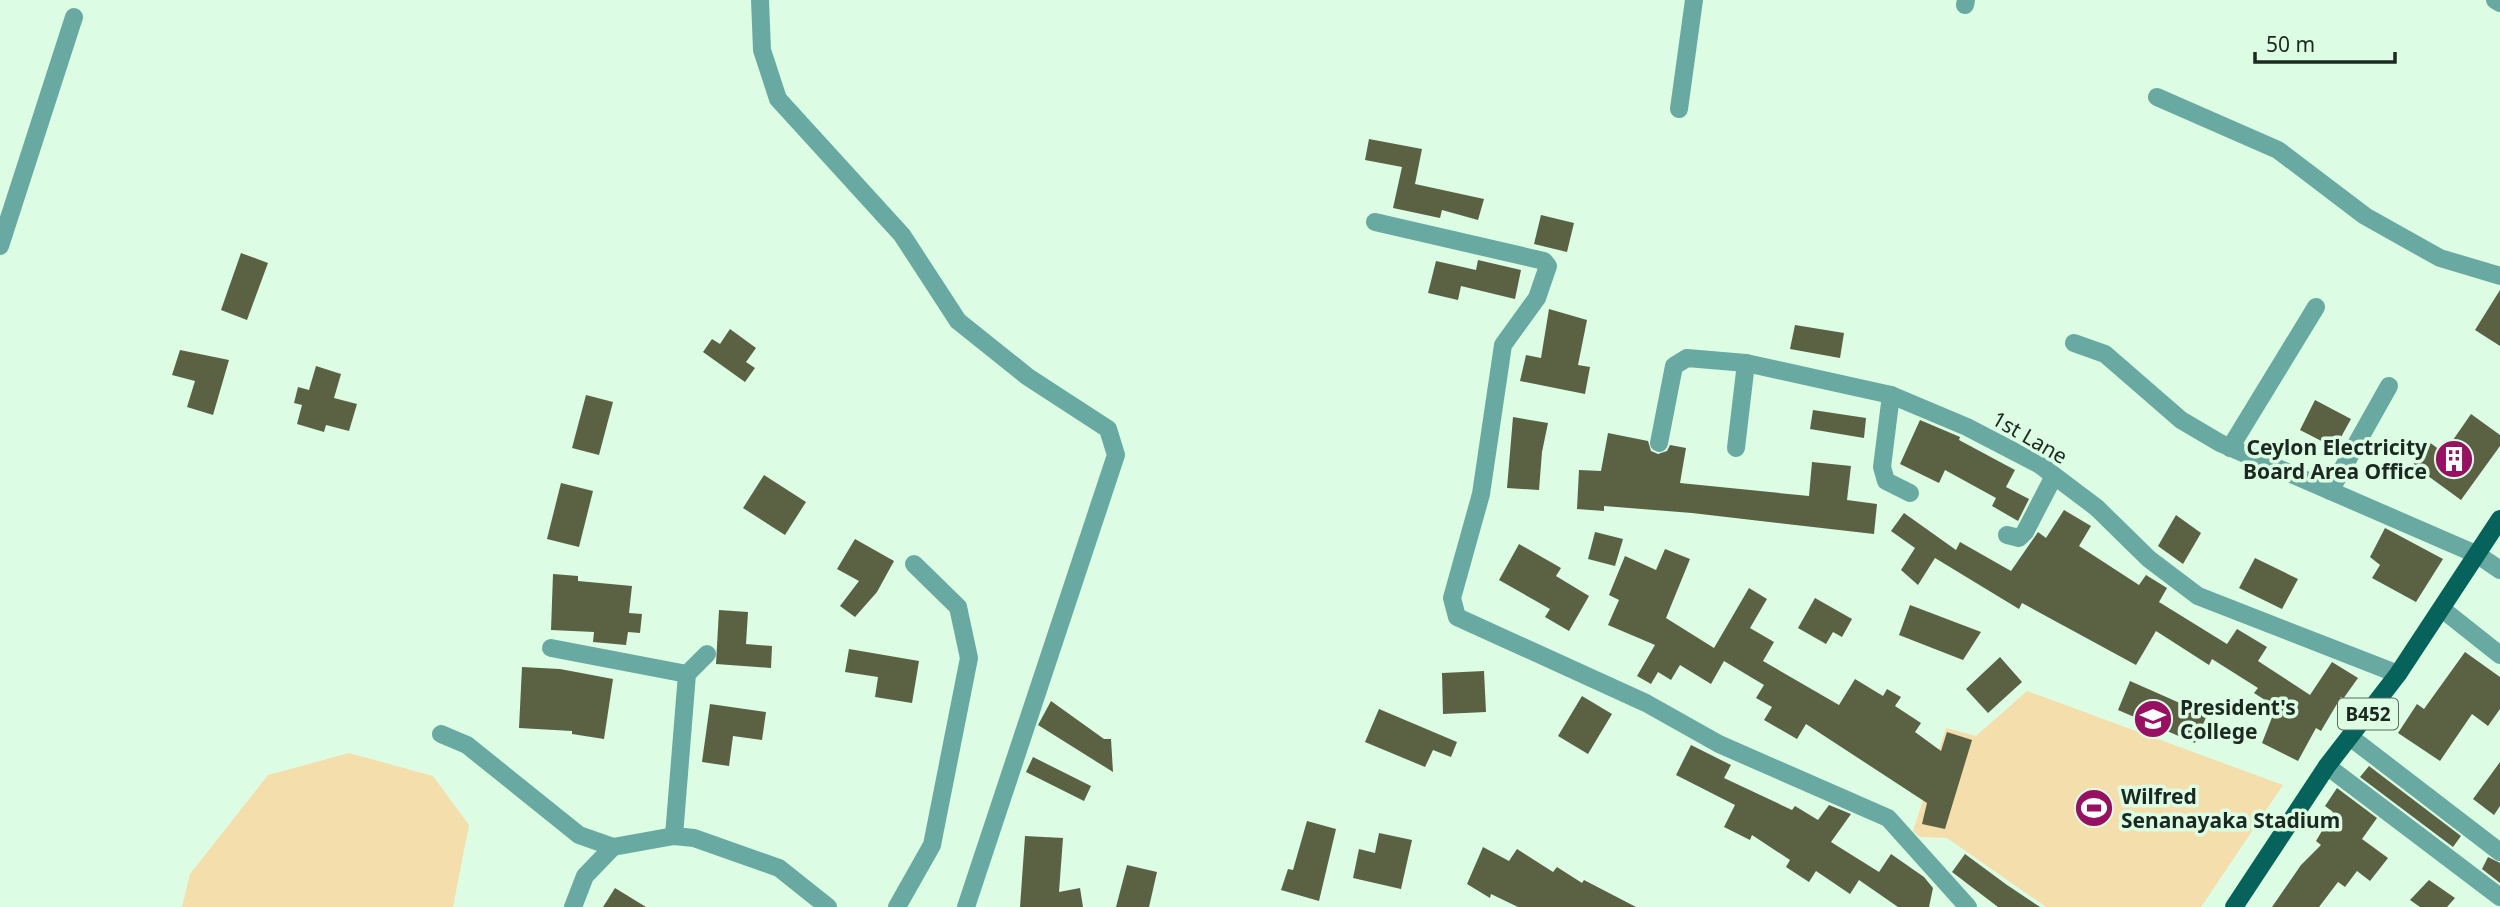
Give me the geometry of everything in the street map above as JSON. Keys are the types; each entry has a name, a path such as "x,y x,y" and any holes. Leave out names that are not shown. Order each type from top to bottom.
{"main road":[{"name":"B452","path":"2234,907 2327,766 2398,674 2500,519"}],"street":[{"path":"760,0 762,50 778,99 902,235 958,321 1028,377 1108,429 1116,455 966,907"},
{"path":"1679,109 1695,0"},
{"path":"2495,0 2500,2"},
{"path":"0,246 74,17"},
{"path":"2157,97 2278,149 2365,216 2440,258 2500,276"},
{"path":"1375,222 1544,261 1548,266 1536,298 1503,345 1481,494 1452,598 1458,617 1646,703 1718,744 1888,818 1968,907"},
{"path":"2230,448 2316,307"},
{"path":"2074,343 2105,354 2181,420 2230,448 2477,555 2500,570"},
{"name":"1st Lane","path":"1659,443 1674,366 1680,360 1746,363 1891,395 1967,427 2054,476 2097,508 2150,559 2198,596 2398,674"},
{"path":"1737,448 1746,363"},
{"path":"2330,491 2389,386"},
{"path":"1891,395 1882,467 1886,481 1910,493"},
{"path":"2007,535 2019,538 2025,532 2054,476"},
{"path":"897,907 932,845 969,658 958,607 914,564"},
{"path":"2442,609 2500,655"},
{"path":"551,648 687,674"},
{"path":"674,836 687,674 707,654"},
{"path":"441,734 467,745 579,835 613,847 674,836 694,838 779,868 828,907"},
{"path":"2350,737 2500,852"},
{"path":"2327,766 2500,897"},
{"path":"573,907 585,876 613,847"}],"shaded area":[{"name":"Wilfred Senanayaka Stadium","path":"2027,691 2283,785 2201,907 2046,907 1947,838 1920,837 1913,831 1946,728 1976,736"},
{"path":"349,753 433,776 469,825 453,907 182,907 190,874 268,775"}],"building":[{"path":"1369,139 1422,149 1415,184 1484,199 1478,220 1442,210 1440,218 1393,208 1402,167 1365,160"},
{"path":"1541,215 1574,223 1567,252 1534,244"},
{"path":"241,253 268,263 247,320 221,310"},
{"path":"1478,260 1521,270 1515,299 1461,286 1458,300 1428,293 1436,261 1476,270"},
{"path":"2500,290 2500,346 2475,330"},
{"path":"1549,309 1587,320 1578,365 1590,367 1585,394 1520,381 1526,355 1541,358"},
{"path":"1795,325 1844,333 1840,358 1790,349"},
{"path":"730,329 756,348 746,362 755,368 745,382 703,352 712,339 720,344"},
{"path":"180,350 229,360 213,415 187,407 195,381 172,375"},
{"path":"316,366 341,374 334,398 357,404 349,431 326,425 324,432 297,424 302,405 294,403 298,387 309,390"},
{"path":"586,395 613,402 599,455 572,448"},
{"path":"2315,400 2351,419 2335,448 2300,430"},
{"path":"1813,410 1866,418 1864,438 1810,429"},
{"name":"Ceylon Electricity Board Area Office","path":"2471,414 2500,435 2500,446 2461,500 2413,465 2429,442 2444,453"},
{"path":"1513,417 1548,423 1539,490 1507,488"},
{"path":"1920,420 1960,437 1959,440 2015,470 2006,487 2029,499 2018,521 1992,506 1996,498 1945,470 1939,483 1900,464"},
{"path":"1608,433 1648,441 1651,451 1658,454 1667,451 1670,445 1686,448 1680,483 1809,496 1812,462 1851,466 1847,500 1877,504 1874,534 1692,513 1604,506 1604,511 1577,509 1579,470 1601,471"},
{"path":"764,475 806,502 785,535 743,508"},
{"path":"561,483 593,491 579,547 547,539"},
{"path":"2064,510 2091,526 2079,546 2139,585 2146,575 2167,588 2159,602 2227,644 2237,629 2267,647 2258,661 2310,695 2332,662 2358,678 2343,699 2341,697 2321,731 2316,728 2298,761 2262,743 2276,707 2254,693 2258,688 2212,659 2209,665 2156,631 2136,665 2022,603 2019,609 1935,558 1918,585 1901,570 1915,548 1891,531 1904,513 1956,550 1960,542 2011,571 2038,532 2046,538"},
{"path":"2176,515 2201,533 2183,564 2158,546"},
{"path":"2385,528 2443,559 2416,602 2372,578 2380,565 2370,557"},
{"path":"1595,532 1623,539 1615,566 1588,559"},
{"path":"855,539 894,561 877,592 855,617 840,606 859,581 837,569"},
{"path":"1519,544 1561,568 1556,576 1589,596 1569,631 1545,617 1550,609 1499,580"},
{"path":"1665,549 1690,559 1666,618 1714,648 1749,588 1767,599 1750,628 1774,642 1763,661 1839,705 1855,679 1883,696 1887,689 1901,697 1895,706 1921,723 1915,732 1941,751 1947,732 1972,740 1945,829 1922,824 1927,803 1806,724 1797,739 1764,720 1772,707 1756,698 1764,685 1724,661 1711,684 1680,665 1671,680 1658,672 1651,684 1637,676 1655,645 1608,625 1619,600 1609,595 1625,556 1656,570"},
{"path":"2255,558 2298,579 2282,609 2239,588"},
{"path":"553,574 578,576 578,581 632,586 629,613 642,614 640,633 628,632 626,645 593,642 594,632 551,630"},
{"path":"1815,598 1852,619 1842,637 1833,632 1826,644 1798,628"},
{"path":"1910,605 1981,632 1963,660 1899,635"},
{"path":"719,610 748,612 746,644 772,646 771,668 716,664"},
{"path":"849,649 919,661 912,703 875,697 878,677 845,672"},
{"path":"2465,652 2500,677 2500,709 2488,726 2472,714 2440,761 2398,733 2417,704 2424,709"},
{"path":"2000,657 2022,682 1988,713 1966,689"},
{"path":"522,667 560,669 613,679 604,739 572,734 572,731 519,728"},
{"path":"1484,671 1486,712 1443,714 1442,673"},
{"path":"2130,681 2207,715 2195,743 2118,710"},
{"path":"1582,696 1612,714 1588,754 1558,736"},
{"path":"1051,701 1104,739 1111,739 1113,772 1038,725"},
{"path":"710,704 766,712 762,740 733,736 729,766 702,762"},
{"path":"1379,709 1457,742 1451,757 1433,750 1425,767 1365,742"},
{"path":"1691,745 1731,765 1724,778 1792,810 1795,806 1818,820 1829,805 1851,814 1831,842 1879,872 1891,854 1924,877 1933,888 1929,907 1898,907 1859,880 1850,894 1816,871 1809,882 1786,867 1790,860 1752,835 1750,840 1724,827 1735,805 1676,775"},
{"path":"1033,757 1091,786 1084,801 1026,772"},
{"path":"2500,762 2500,806 2494,815 2473,799"},
{"path":"2369,766 2461,836 2453,847 2360,777"},
{"path":"2337,788 2377,818 2362,839 2388,858 2370,881 2357,871 2345,887 2338,882 2319,907 2272,907 2301,865 2321,845 2316,841 2333,812 2325,806"},
{"path":"1307,821 1336,829 1319,901 1281,890 1288,869 1293,870"},
{"path":"1379,833 1412,840 1401,889 1353,878 1359,849 1375,853"},
{"path":"1025,836 1063,838 1059,892 1080,888 1083,907 1020,907"},
{"path":"1483,847 1509,861 1517,849 1553,872 1557,867 1582,883 1584,880 1636,907 1518,907 1491,894 1490,898 1467,884"},
{"path":"1965,854 2040,907 1998,907 1952,872"},
{"path":"2488,857 2500,863 2500,883 2482,869"},
{"path":"1127,865 1157,872 1149,907 1116,907"},
{"path":"2429,880 2455,898 2447,907 2420,907 2410,900"},
{"path":"615,888 646,907 603,907"}],"place":[{"name":"Ceylon Electricity Board Area Office","path":"2454,459"},
{"name":"President's College","path":"2153,719"},
{"name":"Wilfred Senanayaka Stadium","path":"2094,808"}]}
